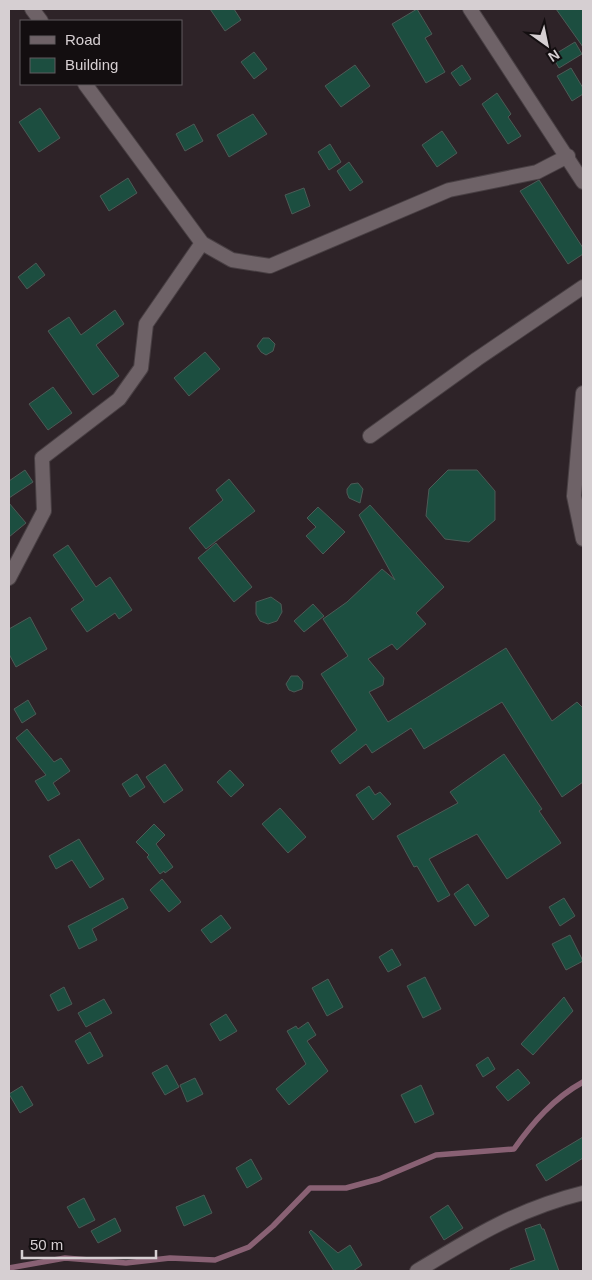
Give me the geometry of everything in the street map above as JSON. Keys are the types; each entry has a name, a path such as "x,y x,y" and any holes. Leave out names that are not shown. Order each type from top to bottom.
{"street":[{"path":"32,9 40,20"},
{"path":"470,9 568,156 583,182"},
{"path":"86,85 202,243 232,260 270,266 449,190 537,172 568,156"},
{"path":"9,578 44,511 42,458 119,399 141,368 146,324 202,243"},
{"path":"370,436 477,359 583,287"},
{"path":"583,393 574,496 583,539"},
{"path":"417,1271 484,1230 546,1202 583,1193"}],"building":[{"path":"210,9 234,9 241,20 225,31"},
{"path":"417,9 432,34 425,38 445,72 426,83 392,24"},
{"path":"556,9 583,9 583,47"},
{"path":"575,42 582,54 559,68 552,56"},
{"path":"254,52 267,69 254,79 241,62"},
{"path":"355,65 370,86 341,107 325,86"},
{"path":"462,65 471,79 460,86 451,73"},
{"path":"571,68 583,88 583,94 572,101 557,76"},
{"path":"497,93 511,114 508,117 521,136 508,144 482,104"},
{"path":"40,108 60,138 39,152 19,122"},
{"path":"253,114 267,134 229,157 217,135"},
{"path":"194,124 203,141 185,151 176,134"},
{"path":"442,131 457,153 437,167 422,145"},
{"path":"330,144 341,162 329,170 318,152"},
{"path":"349,162 363,182 350,191 337,171"},
{"path":"128,178 137,193 109,211 100,196"},
{"path":"539,180 583,248 583,254 568,264 520,191"},
{"path":"304,188 310,206 292,214 285,195"},
{"path":"36,263 45,275 27,289 18,277"},
{"path":"115,310 124,324 96,345 119,376 93,395 48,331 69,317 81,335"},
{"path":"263,338 269,338 275,344 273,351 266,355 257,346"},
{"path":"205,352 220,369 189,396 174,378"},
{"path":"53,387 72,413 48,430 29,404"},
{"path":"25,470 33,482 9,498 9,481"},
{"path":"448,470 477,470 495,491 495,520 469,542 445,539 426,516 429,489"},
{"path":"229,479 255,511 206,549 189,528 223,500 216,490"},
{"path":"358,483 363,489 360,503 349,498 347,493 347,489 351,484"},
{"path":"9,503 26,523 9,537"},
{"path":"370,505 444,587 416,613 426,624 397,650 392,644 368,659 384,678 383,685 369,692 388,722 506,648 552,721 577,702 583,708 583,782 562,797 502,702 424,749 411,728 372,753 366,744 340,764 331,751 357,730 321,674 348,656 323,619 347,602 382,569 395,580 359,515"},
{"path":"318,507 345,532 323,554 306,536 316,527 307,518"},
{"path":"216,543 252,587 234,602 198,558"},
{"path":"68,545 96,587 110,577 132,610 119,619 115,613 87,632 71,609 84,600 53,555"},
{"path":"271,597 281,604 282,612 277,621 268,624 260,621 256,614 256,602"},
{"path":"313,604 324,616 304,632 294,621"},
{"path":"30,617 47,649 16,667 9,654 9,629"},
{"path":"291,676 298,676 303,682 302,689 294,692 289,690 286,684"},
{"path":"28,700 36,714 22,723 14,709"},
{"path":"27,729 54,762 61,758 70,771 53,783 60,794 48,801 35,781 46,775 16,738"},
{"path":"504,754 542,809 539,811 561,843 507,879 477,834 429,859 450,895 438,902 417,866 414,867 397,836 458,803 450,792"},
{"path":"165,764 183,790 164,803 146,777"},
{"path":"230,770 244,785 231,797 217,782"},
{"path":"137,774 145,787 130,797 122,784"},
{"path":"369,786 375,795 380,792 391,804 373,820 356,795"},
{"path":"280,808 306,837 288,853 262,824"},
{"path":"154,824 165,835 156,844 173,867 160,874 147,857 149,855 136,842"},
{"path":"79,839 104,879 90,888 72,860 56,869 49,856"},
{"path":"162,879 181,902 169,912 150,890"},
{"path":"468,884 489,916 475,926 454,894"},
{"path":"123,898 128,908 92,929 97,940 79,949 68,926"},
{"path":"564,898 575,916 560,926 549,907"},
{"path":"221,915 231,928 211,943 201,930"},
{"path":"570,935 583,961 566,970 552,944"},
{"path":"392,949 401,965 388,972 379,957"},
{"path":"425,977 441,1009 423,1018 407,986"},
{"path":"328,979 343,1007 327,1016 312,988"},
{"path":"64,987 72,1004 58,1011 50,995"},
{"path":"564,997 573,1011 533,1055 521,1044"},
{"path":"104,999 112,1013 86,1027 78,1013"},
{"path":"226,1014 237,1031 220,1041 210,1024"},
{"path":"308,1022 316,1035 307,1041 328,1071 289,1105 276,1089 306,1064 287,1031 296,1026 298,1029"},
{"path":"90,1032 103,1056 88,1064 75,1041"},
{"path":"488,1057 495,1069 483,1077 476,1065"},
{"path":"167,1065 179,1087 165,1095 152,1073"},
{"path":"518,1069 530,1083 508,1101 496,1087"},
{"path":"195,1078 203,1094 187,1102 180,1085"},
{"path":"421,1085 434,1114 415,1123 401,1095"},
{"path":"22,1086 33,1105 20,1113 9,1094"},
{"path":"583,1137 583,1158 546,1181 536,1165"},
{"path":"251,1159 262,1179 247,1188 236,1168"},
{"path":"204,1195 212,1213 184,1226 176,1207"},
{"path":"84,1198 95,1220 79,1228 67,1207"},
{"path":"448,1205 463,1228 444,1240 430,1217"},
{"path":"115,1218 121,1231 98,1243 91,1231"},
{"path":"540,1224 542,1229 544,1229 559,1271 511,1271 510,1269 535,1260 525,1229"},
{"path":"311,1230 338,1253 350,1245 362,1265 353,1271 334,1271 309,1232"}],"waterway":[{"path":"9,1268 65,1258 126,1263 170,1258 215,1260 249,1247 273,1226 310,1188 346,1188 379,1179 436,1155 514,1149 553,1103 583,1082"}]}
